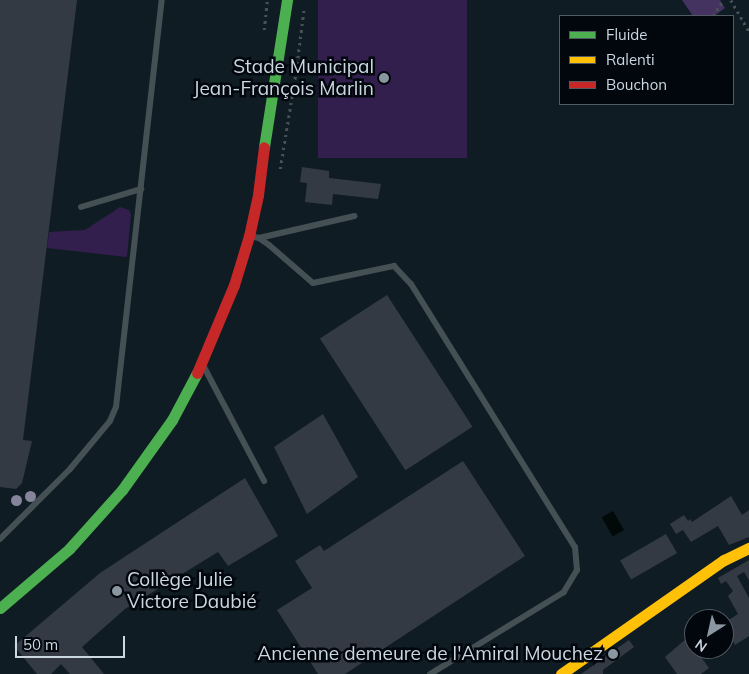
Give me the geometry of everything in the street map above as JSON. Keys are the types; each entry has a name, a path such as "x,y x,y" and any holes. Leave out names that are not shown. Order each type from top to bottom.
{"main road":[{"path":"0,608 69,548 122,490 172,420 202,364 254,237 274,76 287,0"},
{"path":"561,674 724,560 749,548"}],"lane":[{"path":"0,539 70,469 110,421 116,406 162,0"},
{"path":"81,207 141,189"},
{"path":"254,237 354,216"},
{"path":"254,237 313,283 394,266 411,284 575,547 577,570 564,592 430,674"},
{"path":"202,364 264,481"}],"path":[{"path":"263,35 267,0"},
{"path":"714,15 723,0"},
{"path":"731,0 749,31"},
{"path":"296,71 305,1"}],"shaded area":[{"name":"Stade Municipal Jean-François Marlin","path":"318,0 467,0 467,158 318,158"},
{"path":"682,0 720,0 725,8 715,15 692,15"},
{"path":"120,207 129,210 131,215 127,257 47,248 49,232 85,230"},
{"path":"613,511 624,530 613,537 602,518"}],"building":[{"path":"0,0 77,0 23,440 32,441 22,483 16,489 0,487"},
{"path":"302,167 329,171 329,178 381,184 378,199 333,194 332,205 305,202 307,183 300,182"},
{"path":"387,295 473,427 405,470 320,339"},
{"path":"323,414 358,477 307,514 274,447"},
{"path":"463,461 525,556 345,674 318,674 277,610 312,588 295,561 320,545 324,551"},
{"name":"Collège Julie Victore Daubié","path":"245,478 278,536 228,566 218,552 125,609 82,647 104,674 70,674 61,664 51,674 37,674 14,646 100,573"},
{"path":"731,496 742,515 749,510 749,537 729,545 718,526 691,542 683,530 676,534 670,524 684,515 688,521 690,519 692,522"},
{"path":"666,534 677,553 631,580 620,560"},
{"path":"749,560 749,580 744,572 737,576 749,598 749,636 735,645 734,617 738,614 728,596 733,591 726,581 721,584 718,578"},
{"name":"Ancienne demeure de l'Amiral Mouchez","path":"629,640 634,647 603,670 603,674 581,674"},
{"path":"684,641 684,659 702,659 709,668 701,674 677,674 665,657"}],"traffic: fast":[{"path":"264,147 287,0"},
{"path":"0,608 69,549 122,490 172,420 197,373"}],"traffic: slow":[{"path":"561,674 724,560 749,548"}],"traffic: jam":[{"path":"197,373 234,285 249,236 258,195 264,147"}],"place":[{"name":"Stade Municipal Jean-François Marlin","path":"384,78"},
{"name":"Collège Julie Victore Daubié","path":"117,591"},
{"name":"Ancienne demeure de l'Amiral Mouchez","path":"613,654"}]}
